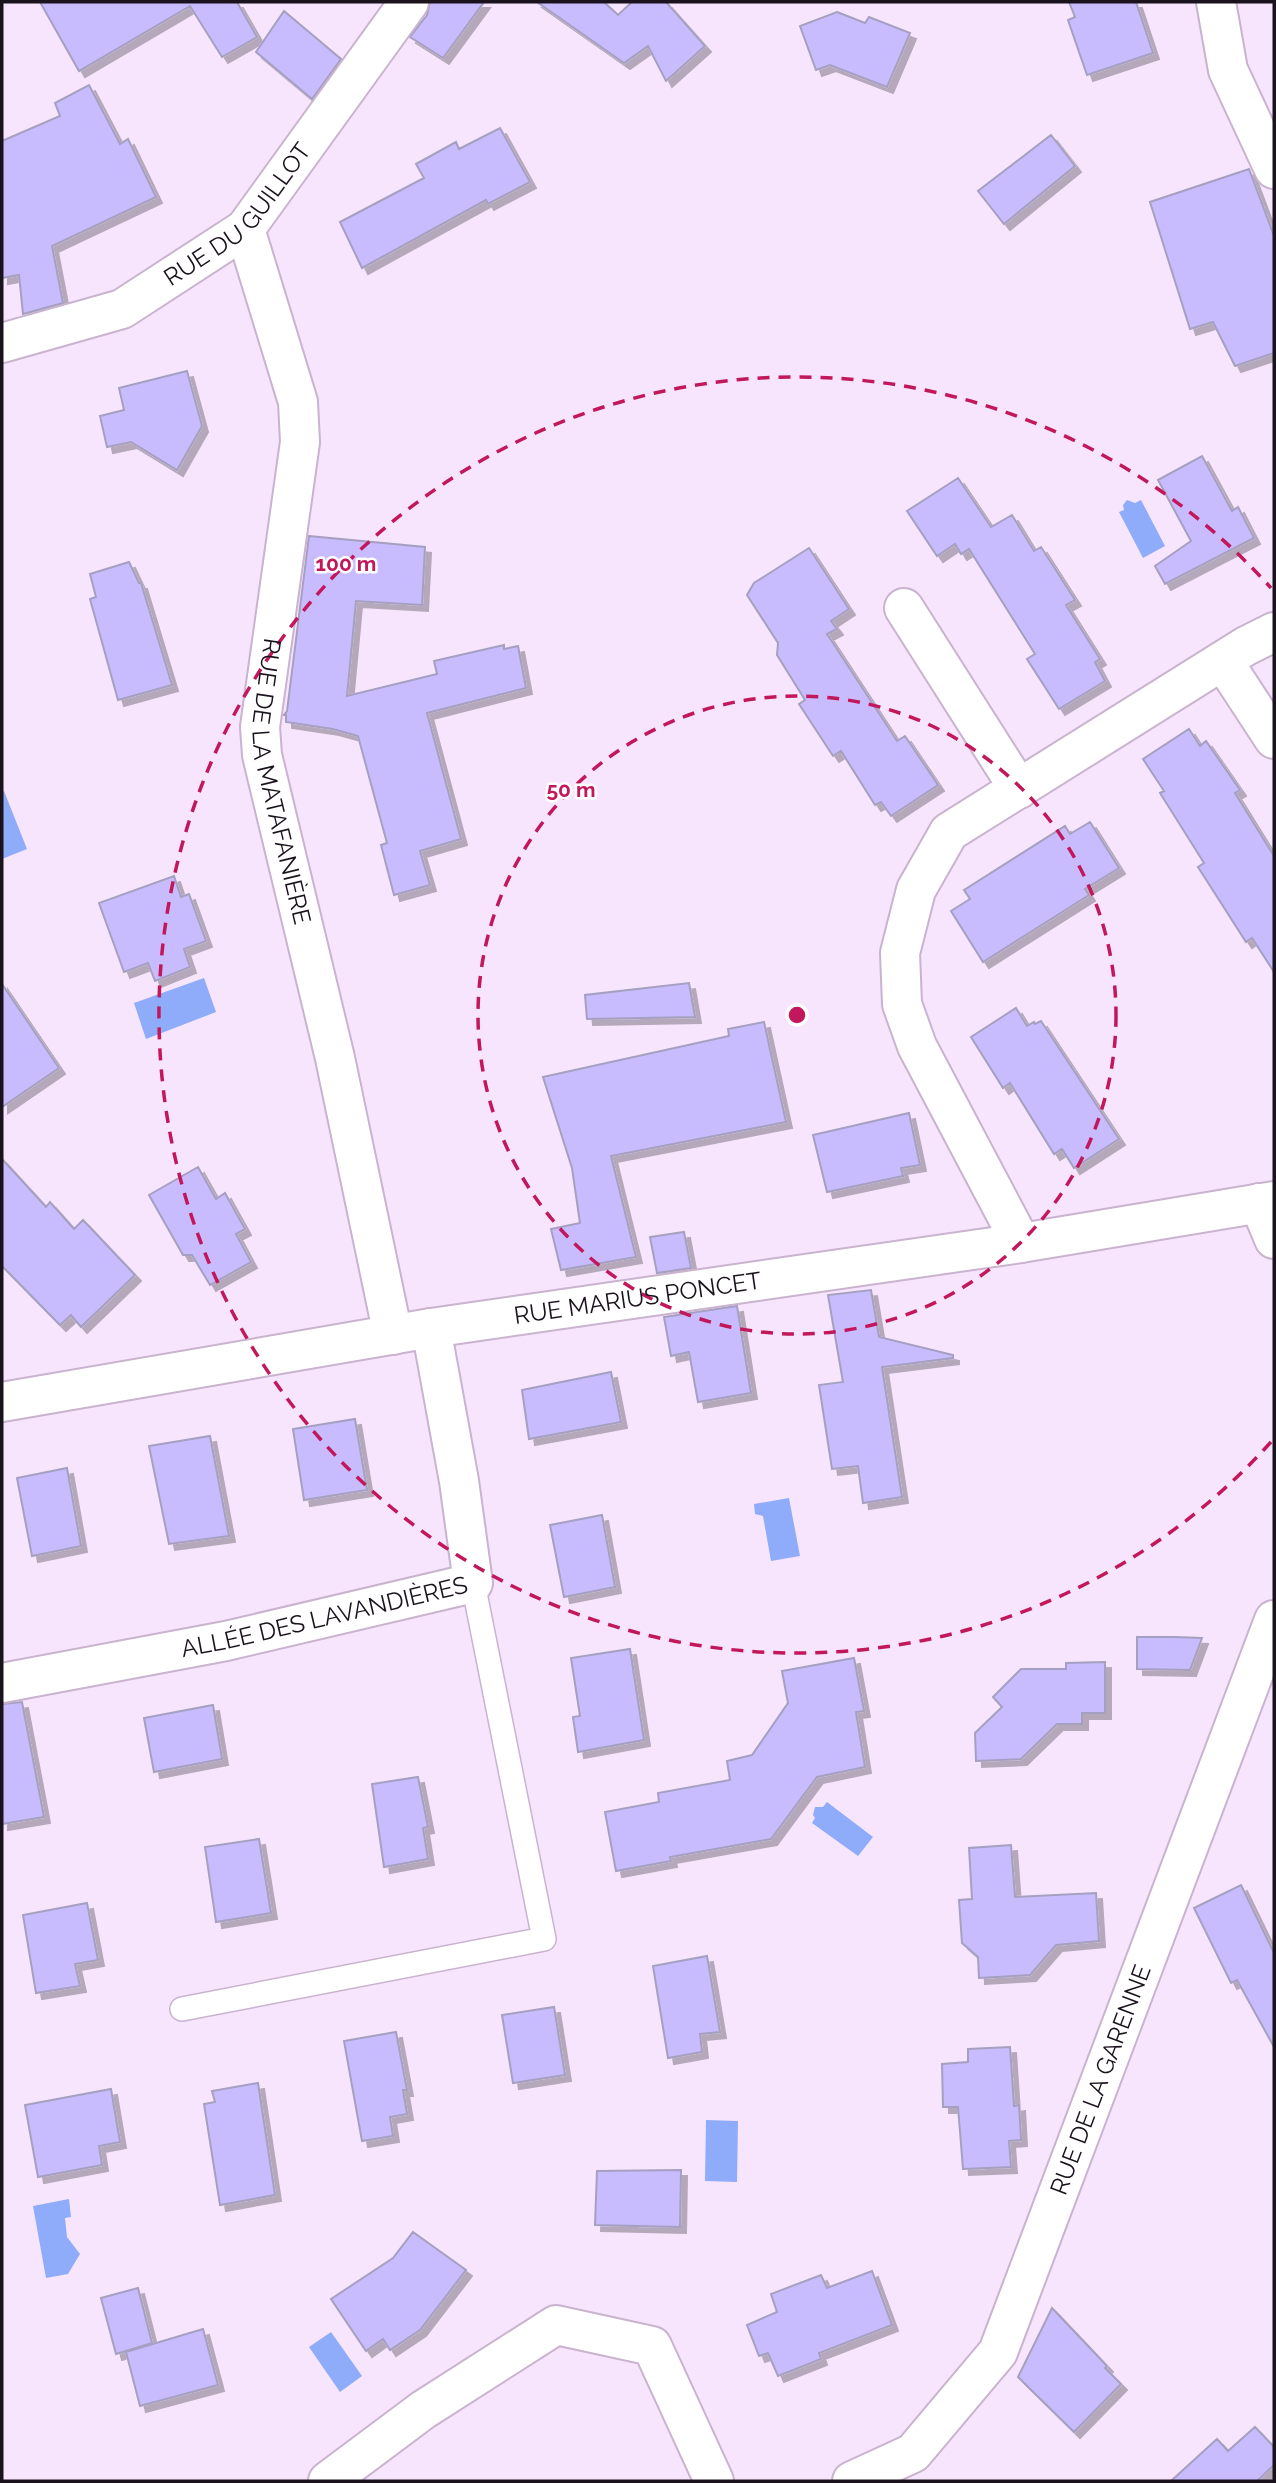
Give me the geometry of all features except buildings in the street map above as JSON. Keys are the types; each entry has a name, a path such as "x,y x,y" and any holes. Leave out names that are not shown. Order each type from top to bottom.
{"street":[{"name":"RUE DU GUILLOT","path":"2,344 122,309 245,229 409,2"},
{"path":"1216,2 1228,70 1274,169"},
{"name":"RUE DE LA MATAFANIÈRE","path":"245,229 298,402 300,442 260,727 262,755 335,1058 393,1335"},
{"path":"904,608 1019,789"},
{"path":"1021,1243 917,1046 902,1004 900,953 916,890 949,832 1274,632"},
{"path":"1223,661 1274,739"},
{"path":"1266,1202 1274,1239"},
{"name":"RUE MARIUS PONCET","path":"2,1402 431,1328 1021,1243 1266,1202"},
{"name":"ALLÉE DES LAVANDIÈRES","path":"2,1683 226,1641 473,1583 459,1481 431,1328"},
{"name":"RUE DE LA GARENNE","path":"852,2481 913,2453 998,2352 1274,1620"},
{"path":"328,2481 423,2410 556,2325 652,2346 714,2481"}],"lane":[{"path":"182,2009 544,1939 473,1583"}],"water":[{"path":"1127,500 1135,503 1141,500 1165,546 1143,558 1119,512 1124,510 1123,505"},
{"path":"4,791 27,849 2,859 2,792"},
{"path":"204,978 216,1012 146,1039 134,1003"},
{"path":"789,1498 800,1556 771,1561 763,1516 755,1514 754,1504"},
{"path":"827,1802 873,1837 858,1856 812,1823 815,1807 823,1807"},
{"path":"706,2120 738,2121 737,2182 705,2181"},
{"path":"69,2199 71,2217 65,2218 67,2237 80,2254 68,2274 46,2278 33,2206"},
{"path":"331,2332 362,2376 340,2392 309,2347"}]}
